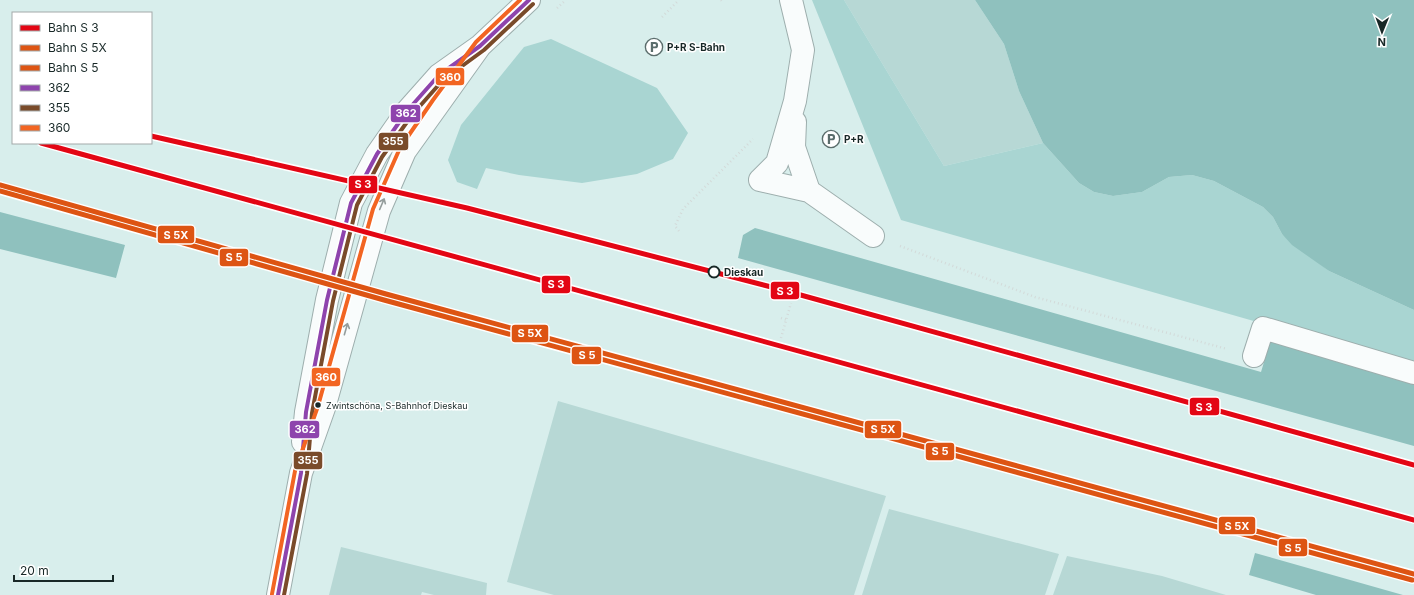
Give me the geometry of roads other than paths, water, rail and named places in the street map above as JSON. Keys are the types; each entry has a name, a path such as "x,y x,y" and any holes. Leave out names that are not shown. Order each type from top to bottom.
{"street":[{"path":"278,595 301,473 306,412 327,300 351,204 377,154 407,111 439,75 480,46 529,0"},
{"path":"791,0 803,50 795,101 777,163 760,180 809,191 873,236"},
{"path":"301,473 324,408 379,211 405,151 480,46"},
{"path":"795,101 794,147 809,191"},
{"path":"1254,356 1263,328 1414,373"}],"place":[{"name":"P+R S-Bahn","path":"654,47"},
{"name":"P+R","path":"831,139"},
{"name":"Dieskau","path":"714,272"},
{"name":"Zwintschöna, S-Bahnhof Dieskau","path":"318,405"}]}
